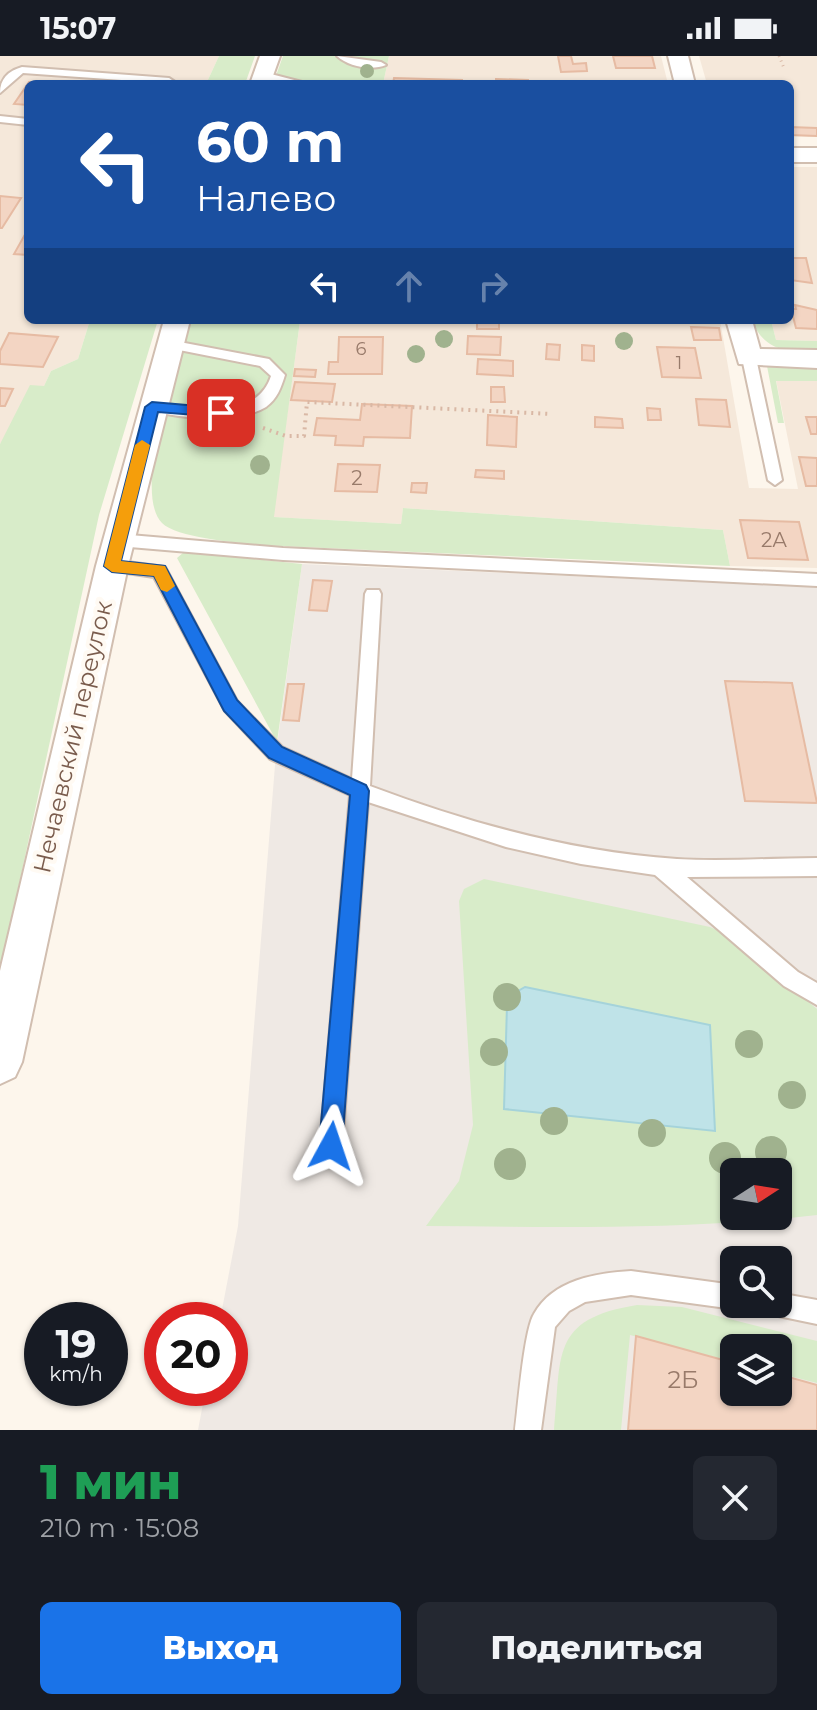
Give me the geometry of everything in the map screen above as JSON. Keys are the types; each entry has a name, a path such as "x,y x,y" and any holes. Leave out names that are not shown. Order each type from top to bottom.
{"street":[{"path":"678,56 684,80"},
{"path":"794,155 817,155"},
{"path":"732,324 749,358 817,359"},
{"name":"Нечаевский переулок","path":"0,1062 115,553 173,332"}],"lane":[{"path":"342,56 350,62 381,65"},
{"path":"0,90 13,74 22,70 156,80"},
{"path":"264,72 287,80"},
{"path":"0,119 24,122"},
{"path":"152,407 221,413 255,406 269,400 276,391 278,375 264,362 173,332"},
{"path":"749,358 775,480"},
{"path":"115,553 283,554 817,580"},
{"path":"115,553 159,571 231,706 276,753 360,791 428,817 503,838 659,866 817,867"},
{"path":"331,1146 373,594"},
{"path":"659,866 791,979 817,995"},
{"path":"528,1430 543,1321 552,1306 607,1283 666,1285 720,1295"},
{"path":"792,1307 817,1312"}],"path":[{"path":"779,56 784,68"},
{"path":"304,436 307,402 552,414"}],"shaded area":[{"path":"0,56 219,56 208,80 24,80 24,324 89,324 78,359 51,371 44,386 0,444"},
{"path":"389,56 661,56 667,80 384,80"},
{"path":"699,56 817,56 817,137 794,136 794,80 706,80"},
{"path":"794,167 817,167 817,341 776,340 772,324 794,324"},
{"path":"300,324 721,324 749,488 798,489 776,380 817,381 817,568 730,566 723,530 403,508 401,524 273,517"},
{"path":"302,564 817,587 817,1430 198,1430 203,1406 248,1406 248,1302 223,1302 238,1226 276,753"}],"green space":[{"path":"219,56 255,56 246,80 208,80"},
{"path":"283,56 389,56 384,80 274,80"},
{"path":"89,324 157,324 99,515 0,972 0,444 30,385 44,386 51,371 78,359"},
{"path":"190,324 300,324 274,517 401,524 403,508 723,530 730,566 257,545 180,532 162,523 154,507 154,455 168,393"},
{"path":"754,324 772,324 776,340 817,341 817,355 778,348"},
{"path":"767,366 817,367 817,381 776,381 784,423 778,423"},
{"path":"184,552 302,564 277,742 177,558"},
{"path":"484,879 710,927 726,934 817,1009 817,1215 792,1218 792,1158 720,1158 720,1223 573,1227 426,1226 459,1181 473,1125 459,901 464,889"},
{"path":"637,1305 682,1307 789,1334 720,1334 720,1358 630,1335 621,1430 554,1430 558,1381 566,1345 574,1331 608,1311"},
{"path":"792,1335 817,1341 817,1383 792,1377"}],"water":[{"path":"525,987 710,1025 715,1131 504,1109 507,1005 513,994"}],"building":[{"path":"558,56 571,56 573,64 586,63 587,71 561,72"},
{"path":"613,56 652,56 655,68 616,68"},
{"path":"394,78 462,80 394,80"},
{"path":"24,89 24,105 14,104"},
{"path":"794,127 817,128 817,136 794,135"},
{"path":"0,196 21,198 2,228 0,228"},
{"path":"24,236 24,255 14,254"},
{"path":"794,258 806,258 812,283 794,281"},
{"path":"795,305 817,310 817,329 796,328"},
{"path":"477,324 499,324 499,329 477,329"},
{"path":"691,327 719,328 721,340 694,340"},
{"path":"9,333 58,337 43,367 0,364 0,351"},
{"path":"468,336 501,337 500,355 467,354"},
{"path":"339,337 383,337 382,374 328,374 329,362 338,362"},
{"path":"547,344 560,345 559,360 546,359"},
{"path":"582,345 594,346 594,361 582,360"},
{"path":"657,347 695,348 701,378 662,377"},
{"path":"478,359 513,361 513,376 477,374"},
{"path":"295,369 316,370 315,377 294,376"},
{"path":"295,382 335,384 332,402 291,400"},
{"path":"491,387 504,387 505,402 491,402"},
{"path":"0,388 13,389 5,406 0,406"},
{"path":"696,399 726,400 730,427 699,425"},
{"path":"362,404 412,406 410,438 364,437 363,446 335,445 336,436 314,435 317,418 360,420"},
{"path":"647,408 660,409 661,420 648,420"},
{"path":"488,415 517,417 516,447 487,445"},
{"path":"595,417 622,419 623,428 595,427"},
{"path":"806,417 817,417 817,434 811,434"},
{"path":"799,457 817,458 817,486 806,486"},
{"path":"338,464 380,465 377,492 335,491"},
{"path":"476,470 504,471 504,479 475,477"},
{"path":"412,483 427,483 426,493 411,492"},
{"path":"740,520 799,522 808,560 748,558"},
{"path":"313,580 332,581 327,611 309,610"},
{"path":"725,681 792,683 817,803 745,801"},
{"path":"288,684 304,684 299,721 283,720"},
{"path":"636,1336 720,1359 720,1406 792,1406 792,1378 817,1385 817,1430 628,1430"}],"slow traffic":[{"path":"142,445 112,566 159,571 167,586"}],"route":[{"path":"221,413 152,407 112,566 159,571 231,706 276,753 360,791 331,1146"}]}
